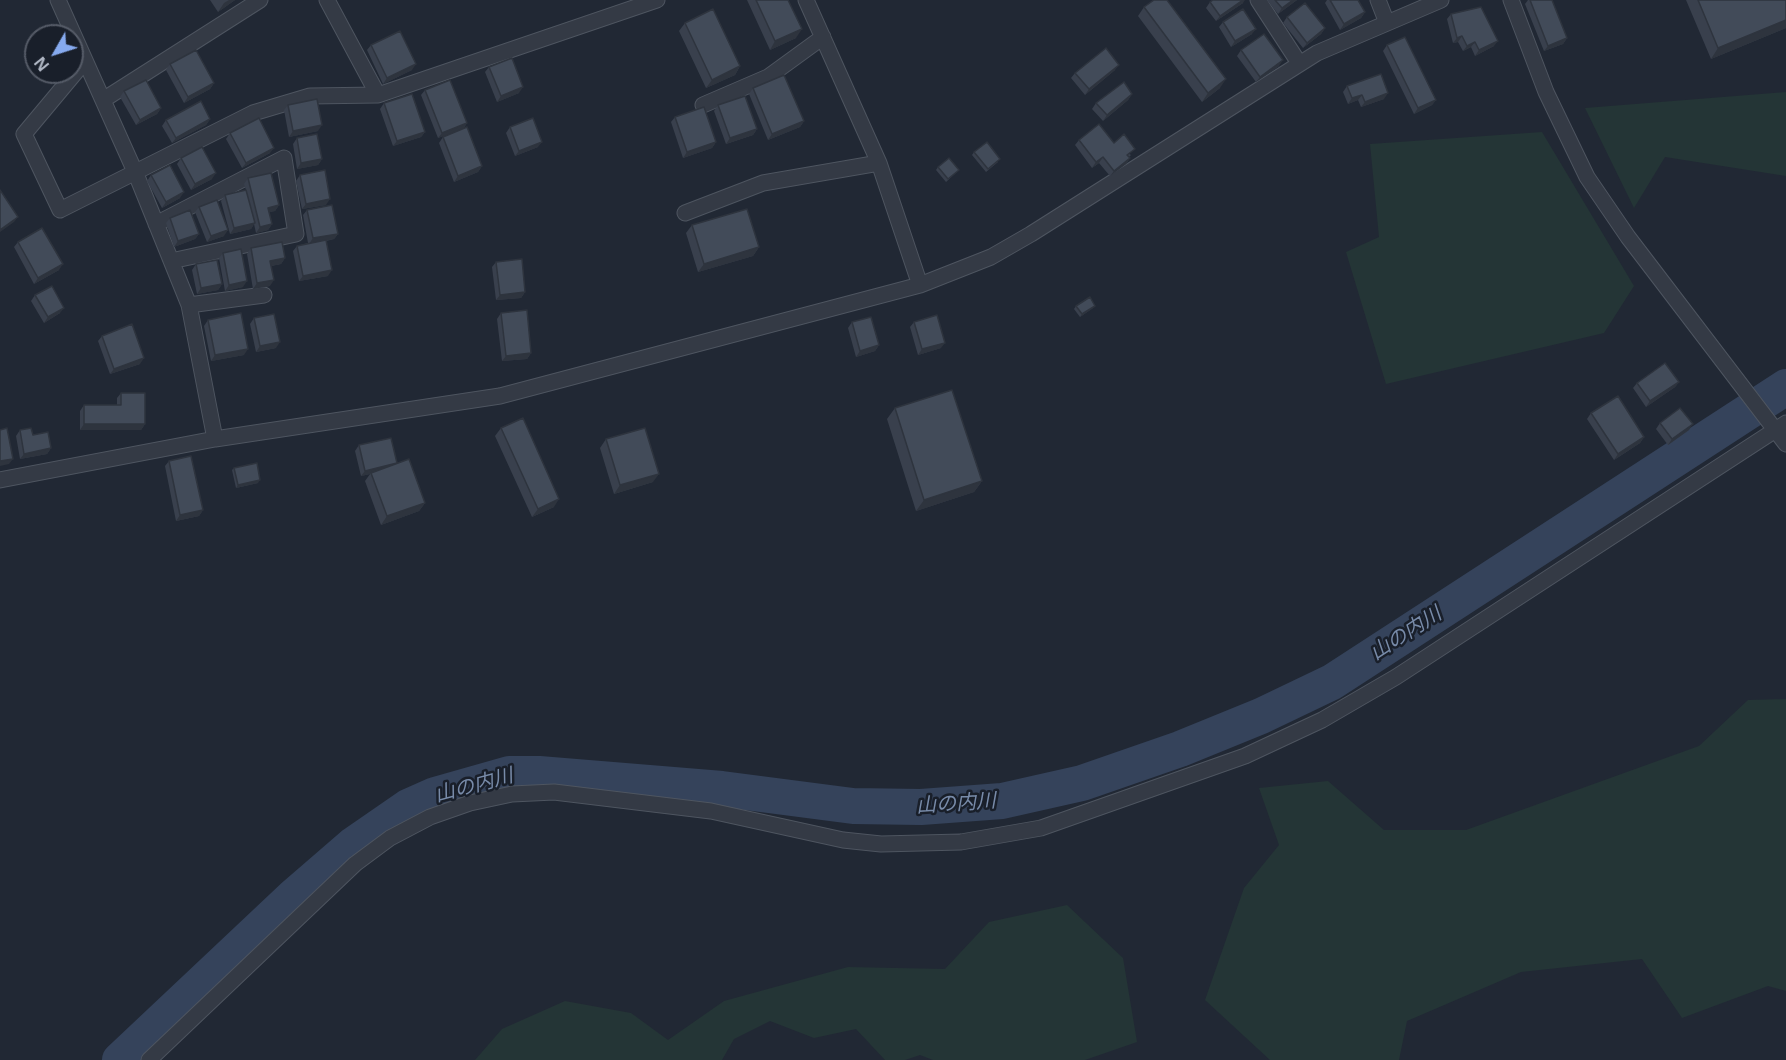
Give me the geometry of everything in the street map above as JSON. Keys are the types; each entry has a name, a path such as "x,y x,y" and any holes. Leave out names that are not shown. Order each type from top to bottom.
{"street":[{"path":"58,0 136,174 189,305 215,439"},
{"path":"103,100 260,0"},
{"path":"327,0 378,95"},
{"path":"85,60 24,134 60,210 254,113 310,96 378,95 657,0"},
{"path":"806,0 879,163 920,285"},
{"path":"1257,0 1299,63"},
{"path":"1378,0 1387,23"},
{"path":"0,480 215,439 500,396 920,285 991,257 1299,63 1441,0"},
{"path":"1512,0 1546,92 1587,177 1628,237 1747,393 1780,426 1786,444"},
{"path":"703,105 768,77 823,37"},
{"path":"156,224 284,158 296,234 171,261"},
{"path":"685,213 763,183 879,163"},
{"path":"189,305 264,295"},
{"path":"149,1060 355,864 390,838 430,817 491,798 554,792 711,811 843,840 881,844 961,842 1041,828 1245,756 1322,720 1396,677 1780,426"}],"shaded area":[{"path":"1786,92 1786,176 1665,157 1634,208 1585,108"},
{"path":"1542,132 1634,286 1604,333 1386,384 1346,252 1379,237 1370,144"},
{"path":"1786,699 1786,991 1768,986 1682,1018 1642,959 1521,972 1407,1021 1399,1060 1270,1060 1205,1000 1244,888 1279,845 1259,788 1328,781 1384,830 1466,830 1699,746 1748,700"},
{"path":"1067,905 1123,958 1137,1042 1085,1060 933,1060 920,1055 905,1060 885,1060 856,1029 814,1038 770,1021 734,1039 722,1060 475,1060 502,1029 565,1001 631,1013 668,1040 724,1001 848,967 945,969 989,922"}],"building":[{"path":"756,0 788,0 802,29 775,41"},
{"path":"1154,0 1167,0 1226,79 1208,93 1144,7"},
{"path":"1213,0 1243,0 1220,16 1210,2"},
{"path":"1275,0 1293,0 1282,8"},
{"path":"1330,0 1358,0 1365,12 1344,24"},
{"path":"1530,0 1552,0 1567,38 1548,46"},
{"path":"1698,0 1786,0 1786,20 1718,48"},
{"path":"1305,3 1325,28 1307,43 1287,17"},
{"path":"1481,7 1498,41 1479,50 1475,42 1467,46 1462,36 1457,38 1451,14"},
{"path":"713,9 740,66 712,80 685,23"},
{"path":"1243,9 1256,29 1235,41 1223,22"},
{"path":"400,31 416,64 387,78 371,45"},
{"path":"1264,34 1283,60 1260,77 1241,50"},
{"path":"1405,37 1436,100 1418,108 1387,45"},
{"path":"1106,48 1119,65 1089,89 1075,73"},
{"path":"196,50 214,83 188,97 170,64"},
{"path":"512,58 523,87 501,96 489,67"},
{"path":"1381,74 1388,93 1365,102 1362,95 1352,98 1347,86"},
{"path":"784,75 804,121 772,134 753,88"},
{"path":"146,80 161,108 140,120 124,91"},
{"path":"450,80 467,123 442,133 425,90"},
{"path":"1124,82 1132,94 1107,115 1096,103"},
{"path":"412,94 425,132 397,141 384,103"},
{"path":"745,96 757,129 730,138 718,105"},
{"path":"317,99 322,125 293,131 288,105"},
{"path":"201,101 210,119 176,138 166,120"},
{"path":"704,107 716,142 687,152 675,117"},
{"path":"259,118 274,148 246,163 230,133"},
{"path":"533,118 542,142 519,151 510,127"},
{"path":"1099,124 1114,143 1124,134 1135,149 1127,155 1130,158 1114,171 1103,157 1096,162 1079,140"},
{"path":"467,127 482,166 458,176 443,137"},
{"path":"317,134 322,159 301,163 297,138"},
{"path":"987,142 1000,159 988,169 974,152"},
{"path":"202,147 216,173 195,184 181,158"},
{"path":"949,158 959,170 948,179 938,167"},
{"path":"170,165 184,192 166,202 151,175"},
{"path":"325,170 330,199 306,204 300,175"},
{"path":"271,173 279,205 268,208 272,224 260,227 248,178"},
{"path":"0,190 18,217 0,230"},
{"path":"246,190 255,223 234,228 225,195"},
{"path":"217,200 228,230 211,236 199,207"},
{"path":"332,205 338,234 313,238 307,210"},
{"path":"747,209 759,247 704,264 692,225"},
{"path":"190,210 199,234 178,241 170,218"},
{"path":"42,228 63,264 38,278 18,242"},
{"path":"326,240 332,270 303,276 297,246"},
{"path":"282,242 285,258 270,261 274,280 257,283 251,248"},
{"path":"241,249 247,281 229,285 223,253"},
{"path":"522,259 525,292 500,295 496,262"},
{"path":"217,260 222,284 201,288 196,264"},
{"path":"52,286 64,308 48,317 35,295"},
{"path":"1090,297 1095,306 1082,314 1076,306"},
{"path":"527,310 531,353 506,356 501,313"},
{"path":"241,313 248,349 215,355 208,320"},
{"path":"274,314 280,342 260,346 254,318"},
{"path":"937,315 945,343 922,349 914,322"},
{"path":"871,317 879,345 860,351 852,322"},
{"path":"132,324 144,358 114,369 102,336"},
{"path":"1665,363 1679,382 1650,401 1637,383"},
{"path":"952,390 982,481 924,500 895,408"},
{"path":"121,393 145,393 145,424 84,424 84,405 121,405"},
{"path":"1618,396 1644,437 1618,454 1591,413"},
{"path":"1680,408 1693,424 1672,439 1660,423"},
{"path":"523,418 559,499 538,509 501,428"},
{"path":"7,428 13,459 0,461 0,430"},
{"path":"31,428 33,435 48,432 51,448 24,454 20,430"},
{"path":"645,428 659,474 620,485 606,439"},
{"path":"391,438 397,463 365,471 359,445"},
{"path":"191,456 203,510 180,515 169,461"},
{"path":"409,459 425,503 387,516 371,473"},
{"path":"257,463 260,480 238,485 234,468"}],"waterway":[{"name":"山の内川","path":"120,1060 294,896 353,845 408,807 435,795 509,774 539,774 722,789 853,806 921,807 1002,801 1082,783 1180,749 1261,716 1332,682 1786,387"}]}
